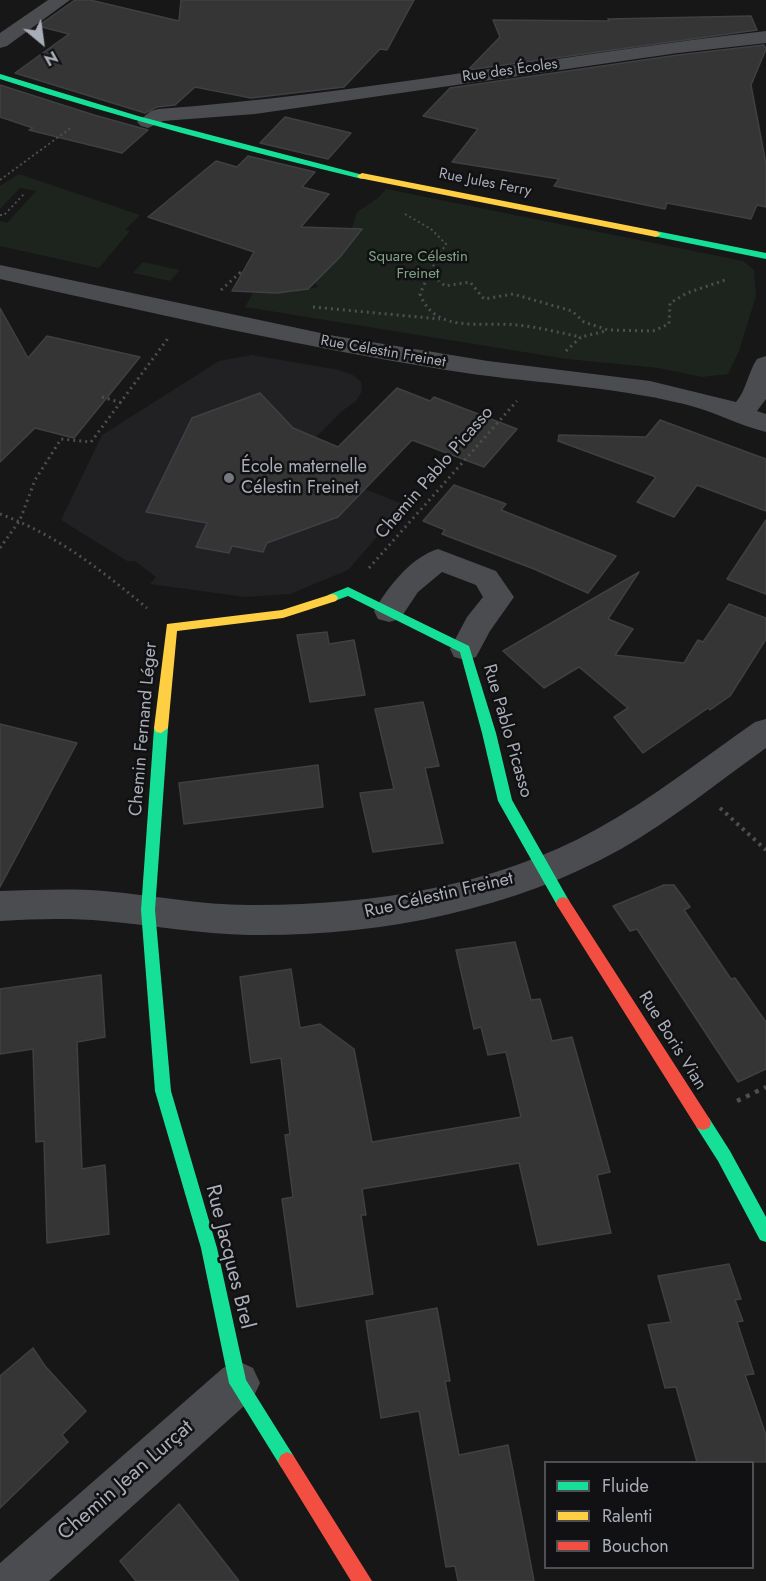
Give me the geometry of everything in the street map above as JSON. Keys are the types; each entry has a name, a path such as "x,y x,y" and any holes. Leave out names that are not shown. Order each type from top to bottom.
{"street":[{"path":"0,42 61,0"},
{"name":"Rue des Écoles","path":"148,122 158,115 255,108 678,47 766,37"},
{"path":"0,76 96,108 199,136"},
{"name":"Rue des Écoles","path":"199,136 221,118 255,108"},
{"name":"Rue Jules Ferry","path":"199,136 368,177 766,256"},
{"name":"Rue Célestin Freinet","path":"0,272 336,345 501,372 642,387 689,396 742,413 766,424"},
{"path":"742,413 756,395 766,364"},
{"path":"389,611 408,585 438,559 486,578 499,597 478,625 465,649"},
{"name":"Rue Pablo Picasso","path":"348,591 465,649 489,733 505,801 543,871"},
{"name":"Chemin Fernand Léger","path":"148,910 156,781 171,627 283,614 318,604 348,591"},
{"name":"Rue Célestin Freinet","path":"0,906 60,903 248,920 363,915 429,902 543,871 608,840 766,731"},
{"name":"Rue Boris Vian","path":"543,871 724,1156 766,1234"},
{"name":"Rue Jacques Brel","path":"148,910 163,1091 208,1248 238,1383 362,1581"},
{"name":"Chemin Jean Lurçat","path":"15,1581 238,1383"}],"path":[{"path":"0,180 96,108"},
{"path":"0,215 4,215 24,194"},
{"path":"405,214 431,229 446,244 429,272 420,294 424,306 444,320"},
{"path":"429,272 445,286 470,282 484,299 513,294 572,311 584,322 608,330 653,331 669,324 670,303 687,293 754,270 766,256"},
{"path":"311,307 444,320 456,324 516,325 581,338"},
{"path":"0,548 20,520 35,480 61,439 91,442 122,403 164,343 190,314"},
{"name":"Chemin Pablo Picasso","path":"348,591 510,408 545,376"},
{"path":"102,397 122,403"},
{"path":"0,514 20,520 63,541 171,627"},
{"path":"693,783 766,850"}],"shaded area":[{"name":"École maternelle Célestin Freinet","path":"252,355 339,370 353,375 361,382 362,391 356,401 342,411 315,438 341,449 392,461 365,489 405,505 348,570 290,594 245,597 150,584 156,577 135,561 127,561 61,520 102,435 219,361"}],"green space":[{"path":"19,174 140,215 125,230 130,231 99,268 0,246 0,221 7,223 36,191 20,188 0,209 0,186"},
{"name":"Square Célestin Freinet","path":"386,189 743,261 754,270 756,296 739,351 728,374 702,377 659,368 567,359 245,307 253,293 291,292 318,287 311,278 332,264 343,251 357,212 378,198"},
{"path":"143,262 180,270 170,281 133,273"}],"building":[{"path":"75,0 90,0 179,21 181,0 414,0 387,50 380,49 344,87 251,98 195,87 175,105 157,107 145,113 15,73 69,34 38,26"},
{"path":"751,16 757,30 468,70 500,37 493,20 609,21 608,19"},
{"path":"764,45 766,49 751,85 766,164 766,207 757,205 751,219 667,203 665,209 554,186 559,179 452,162 478,129 423,116 450,88"},
{"path":"0,85 148,130 122,153 29,130 33,128 0,117"},
{"path":"285,117 351,133 328,159 260,143"},
{"path":"248,156 315,172 302,187 329,194 301,227 362,229 340,257 308,289 277,293 232,291 254,252 148,217 216,161 237,167"},
{"path":"0,308 28,358 47,336 140,357 74,438 35,428 0,462"},
{"path":"397,388 430,401 434,397 517,429 484,467 412,440 338,517 267,543 263,552 232,546 229,553 196,547 207,523 146,512 192,418 260,393 293,428 338,447"},
{"path":"660,420 766,459 766,511 697,485 674,517 637,502 656,477 558,441 559,435 646,437"},
{"path":"454,485 506,504 501,510 616,556 588,593 534,569 442,534 445,530 423,521"},
{"path":"766,520 766,594 727,579"},
{"path":"639,572 608,619 633,629 615,655 684,663 698,640 703,642 729,604 766,618 766,639 730,696 710,710 708,708 643,753 614,717 628,708 579,667 544,688 503,651"},
{"path":"327,632 329,644 354,640 365,695 310,702 297,635"},
{"path":"423,702 439,766 425,768 443,843 373,852 360,793 394,789 375,709"},
{"path":"0,724 77,743 0,887"},
{"path":"318,765 323,807 184,824 179,783"},
{"path":"664,885 674,885 690,907 684,910 731,979 735,978 766,1022 766,1069 738,1082 637,929 630,931 613,906"},
{"path":"515,942 531,1000 540,999 552,1041 572,1037 610,1172 597,1175 611,1233 538,1245 519,1163 362,1189 366,1215 361,1215 373,1294 297,1307 282,1199 293,1197 285,1135 290,1134 281,1058 251,1063 240,977 291,969 300,1028 320,1024 354,1049 372,1142 521,1117 506,1052 488,1055 481,1027 474,1029 456,950"},
{"path":"101,975 105,1037 77,1042 82,1169 105,1165 109,1234 47,1243 44,1141 36,1142 33,1049 0,1054 0,989"},
{"path":"729,1264 741,1299 735,1300 743,1321 737,1322 754,1374 745,1375 766,1435 766,1462 697,1461 676,1387 665,1388 648,1325 671,1322 658,1276"},
{"path":"437,1308 450,1381 445,1381 459,1455 508,1445 534,1581 458,1581 455,1566 446,1567 419,1411 381,1418 366,1321"},
{"path":"33,1348 45,1366 86,1411 62,1435 68,1442 0,1508 0,1376"},
{"path":"179,1504 239,1581 136,1581 120,1561"}],"traffic: fast":[{"path":"0,76 180,130 362,176"},
{"path":"656,234 766,256"},
{"path":"332,598 348,591 465,649 489,733 505,801 563,903"},
{"path":"161,728 148,910 163,1091 209,1248 238,1383 287,1461"},
{"path":"703,1123 724,1156 766,1234"}],"traffic: slow":[{"path":"362,176 656,234"},
{"path":"161,728 171,627 283,614 332,598"}],"traffic: jam":[{"path":"563,903 703,1123"},
{"path":"287,1461 362,1581"}],"place":[{"name":"École maternelle Célestin Freinet","path":"229,478"}]}
